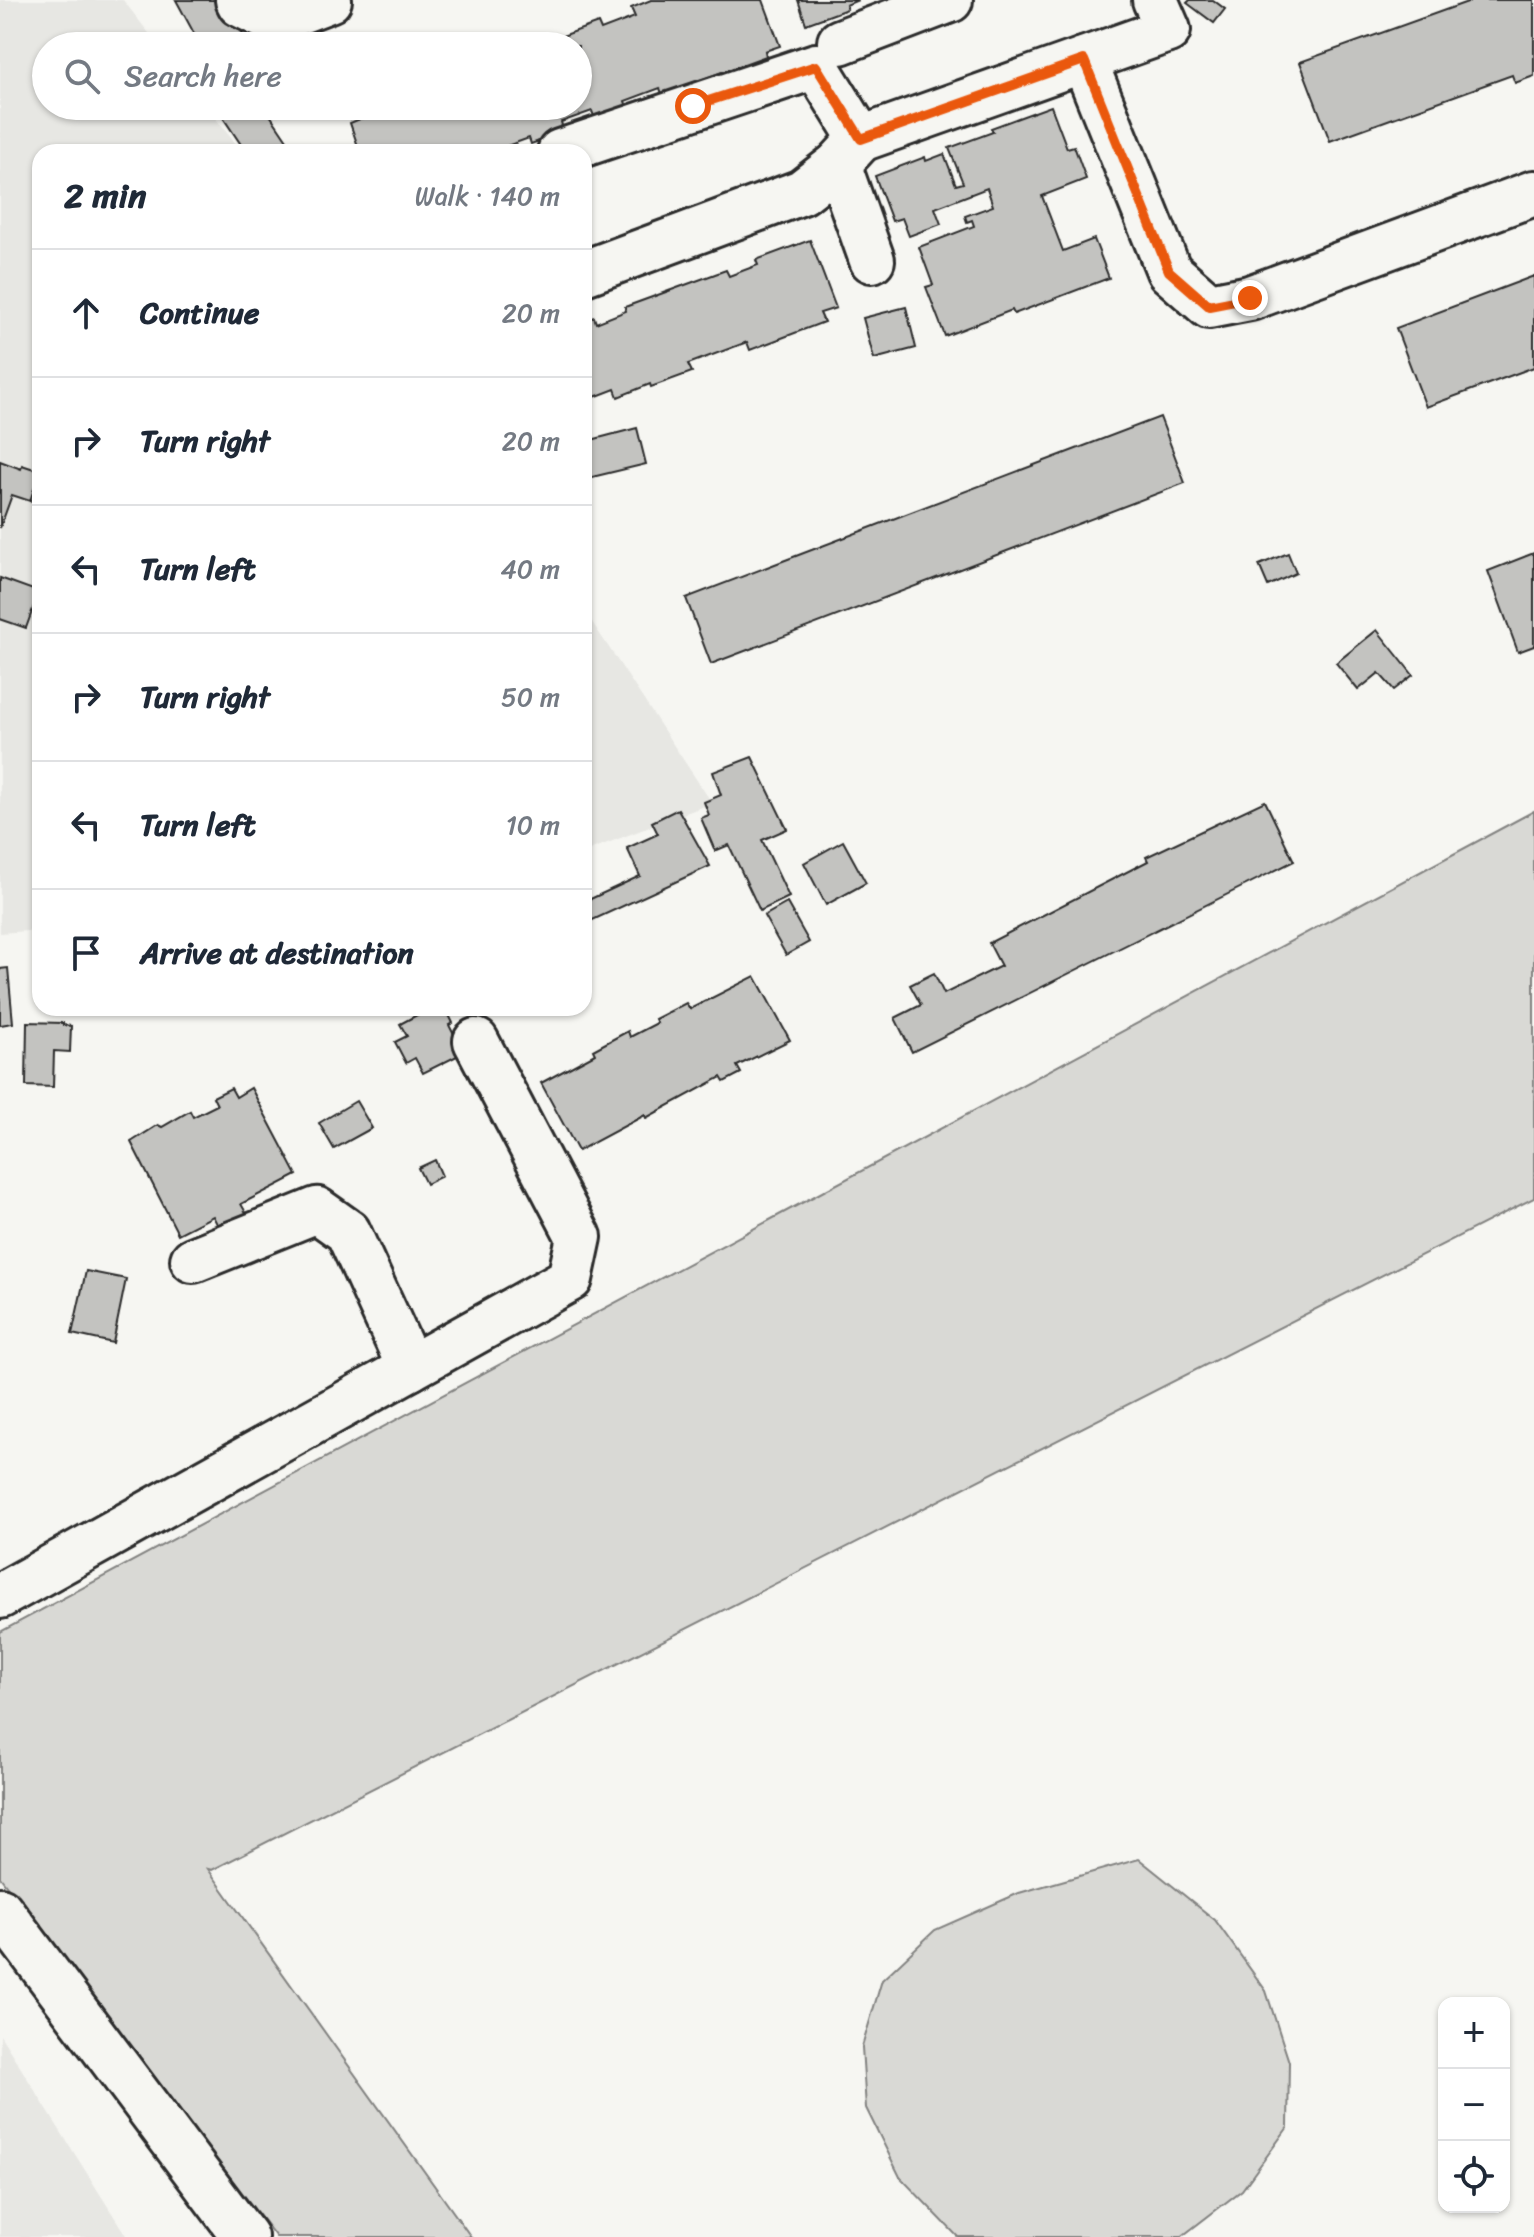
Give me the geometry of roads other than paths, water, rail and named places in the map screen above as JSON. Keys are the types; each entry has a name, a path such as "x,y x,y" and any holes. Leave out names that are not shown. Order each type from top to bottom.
{"street":[{"path":"238,0 266,17 295,13 329,0"},
{"path":"840,42 950,0"},
{"path":"592,270 802,192 850,152 1168,30 1155,0"},
{"path":"1084,60 1169,271 1209,306 1250,298 1534,193"},
{"path":"584,144 816,66 850,152 872,260"},
{"path":"0,1596 570,1279 579,1237 476,1041"},
{"path":"193,1260 317,1210 348,1232 410,1368"},
{"path":"0,1910 245,2237"}]}
